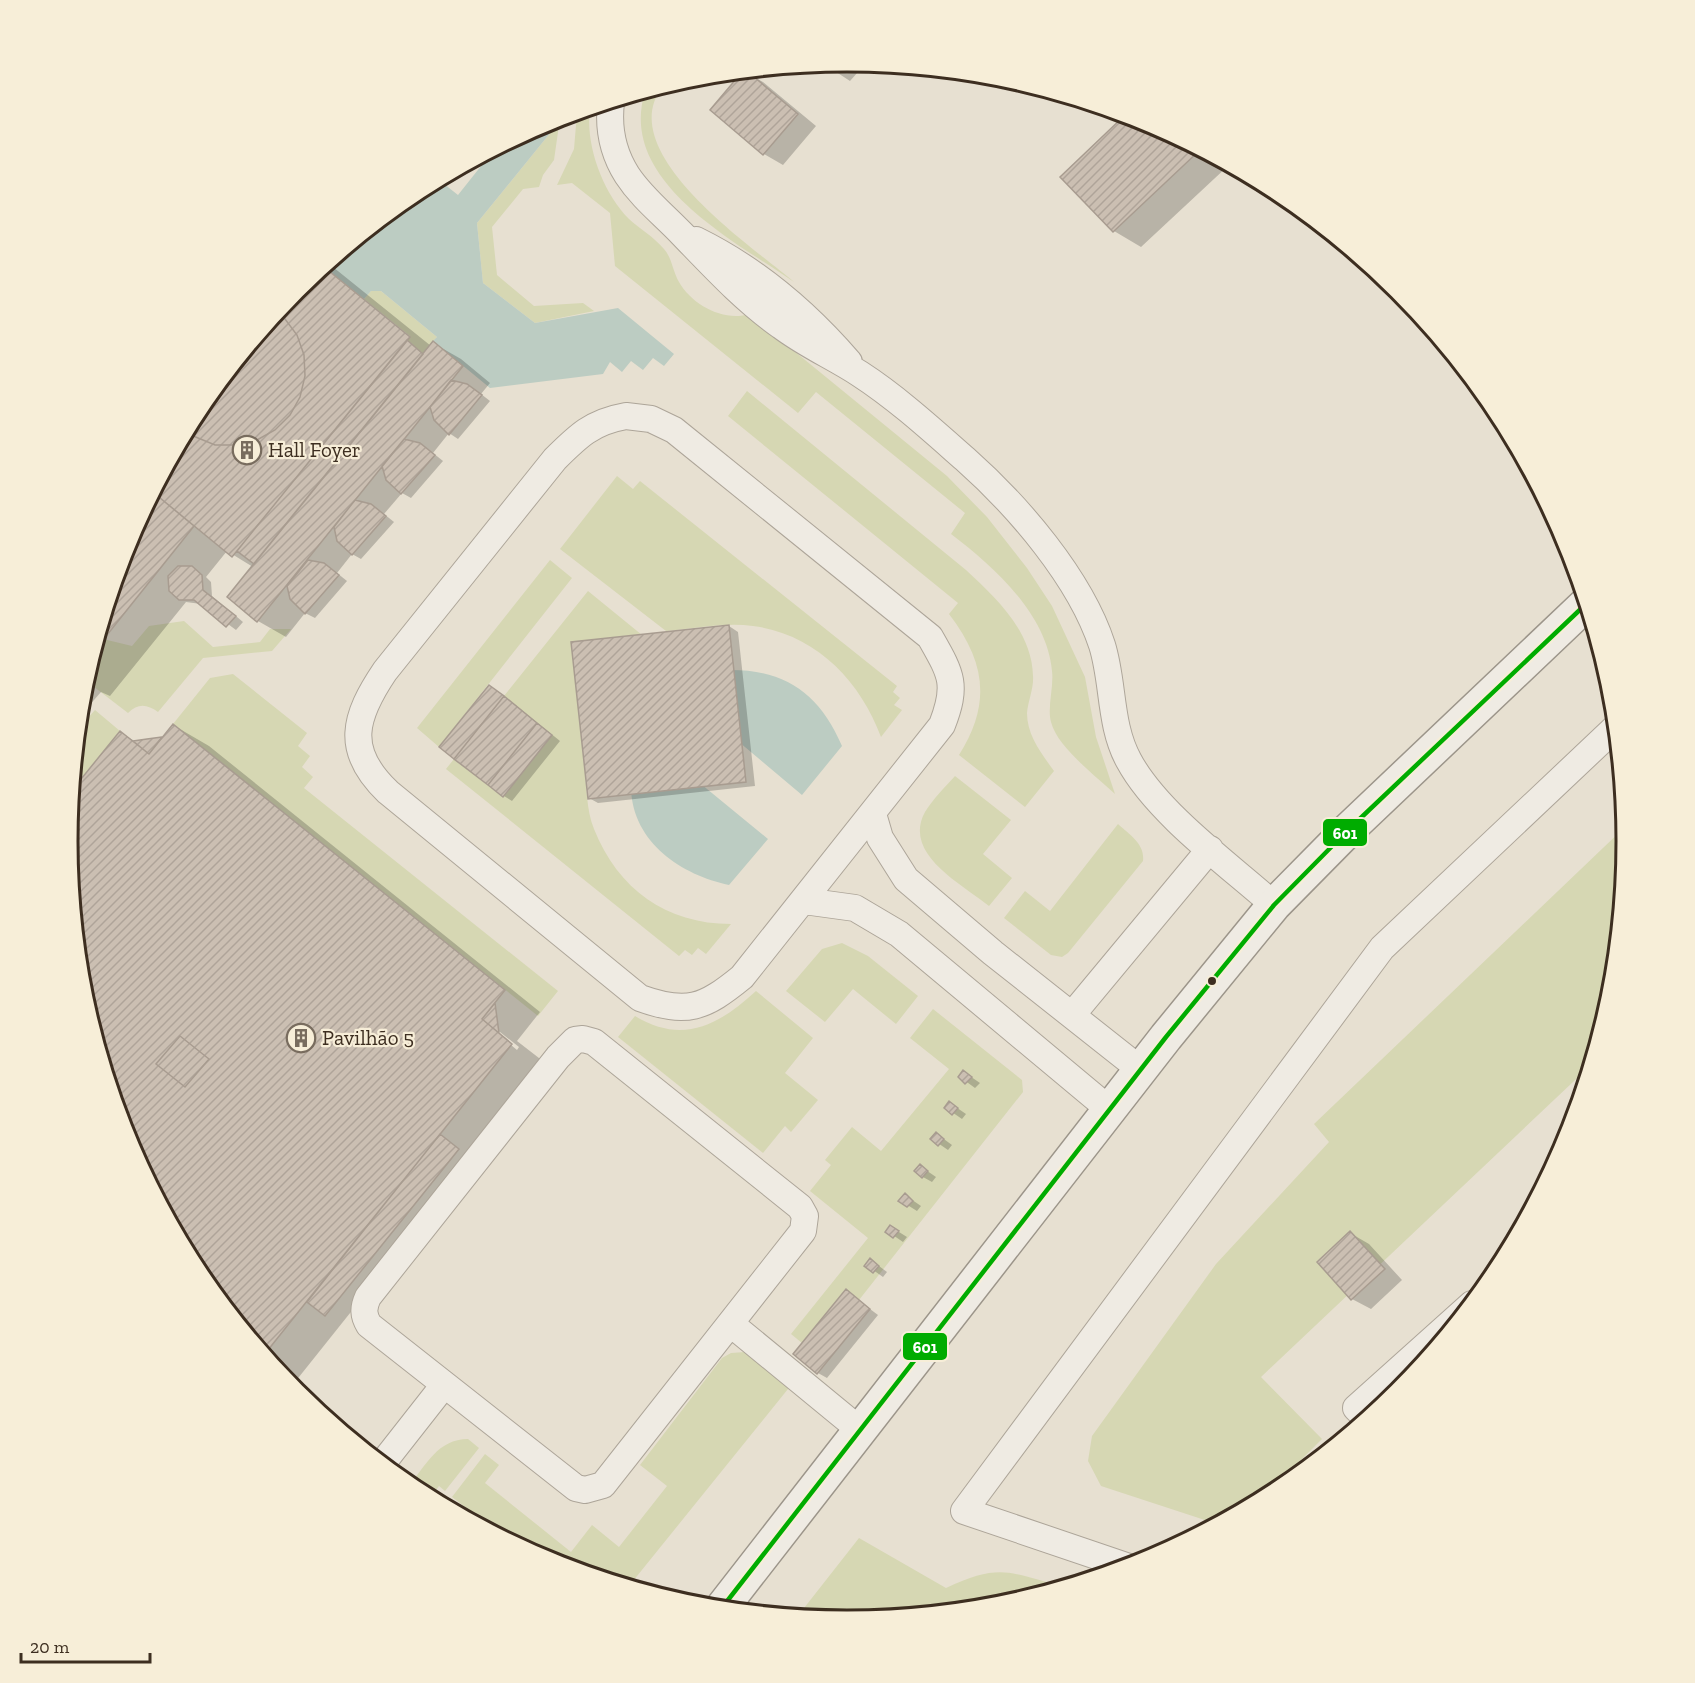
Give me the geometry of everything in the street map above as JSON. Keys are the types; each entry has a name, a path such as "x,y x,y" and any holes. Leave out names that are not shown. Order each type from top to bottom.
{"main road":[{"path":"728,1601 1141,1070 1274,905 1347,831 1581,610"}],"lane":[{"path":"610,110 613,145 626,173 650,203 680,231 733,258 767,283 823,331 860,374 968,462 1021,518 1063,569 1102,644 1110,679 1115,722 1127,759 1144,786 1210,849 1274,905"},
{"path":"626,416 651,419 674,430 930,637 949,670 952,700 942,725 873,814 742,977 720,995 693,1007 668,1008 640,998 373,777 360,750 358,723 366,699 385,670 555,459 580,434 604,420 626,416"},
{"path":"1114,1563 964,1511 1382,948 1609,734"},
{"path":"873,814 880,838 906,879 993,953 1141,1070"},
{"path":"1072,1015 1210,849"},
{"path":"804,901 855,908 899,934 1110,1110"},
{"path":"583,1039 594,1042 791,1200 805,1216 803,1232 603,1485 595,1489 576,1488 444,1385 369,1325 364,1317 364,1306 368,1297 558,1057 575,1040 583,1039"},
{"path":"731,1324 860,1430"},
{"path":"1362,1414 1356,1408 1417,1359"},
{"path":"387,1458 444,1385"}],"green space":[{"path":"659,96 652,112 656,139 671,168 693,195 720,222 794,282 742,248 687,205 664,180 648,153 641,124 644,99"},
{"path":"589,117 593,153 611,196 629,219 667,253 677,278 692,298 710,310 729,316 749,314 947,476 987,517 1027,568 1052,606 1085,677 1096,737 1115,794 1069,751 1055,732 1050,716 1052,671 1048,650 1040,630 1029,611 1000,576 951,534 965,513 816,392 798,413 615,266 610,213 572,183 557,185 574,149 576,122"},
{"path":"558,129 554,160 543,175 539,187 523,189 492,227 497,275 534,306 583,303 594,311 535,323 483,283 477,223 551,132"},
{"path":"371,291 381,291 437,337 423,354 407,340 410,336 364,299"},
{"path":"747,391 966,570 1000,604 1019,630 1031,660 1033,681 1027,713 1029,729 1054,771 1025,807 959,755 970,736 976,718 980,700 980,683 977,666 970,649 949,614 958,603 728,416"},
{"path":"617,476 633,489 640,481 897,686 893,692 900,698 894,705 902,710 881,737 872,716 848,679 815,650 796,639 753,626 720,625 666,631 560,549"},
{"path":"550,560 572,578 439,747 417,728"},
{"path":"588,591 642,635 571,642 591,822 616,869 647,899 665,910 686,918 731,924 706,954 698,948 692,955 685,950 679,956 446,769 454,759 503,797 504,696"},
{"path":"184,621 213,647 260,642 270,629 291,629 272,651 203,658 158,712 143,706 128,713 94,687 104,642 105,639 132,646 149,626"},
{"path":"233,674 307,733 298,746 310,756 302,767 313,777 304,788 558,991 538,1016 173,724 210,678"},
{"path":"95,710 120,731 81,779 85,741 89,717"},
{"path":"955,776 1011,820 983,854 1012,878 989,906 938,866 928,854 922,841 920,827 925,812"},
{"path":"1118,824 1139,845 1143,861 1068,953 1062,957 1051,955 1004,918 1025,891 1050,911"},
{"path":"1617,835 1615,892 1610,942 1602,992 1580,1075 1261,1377 1322,1439 1292,1469 1208,1521 1101,1486 1088,1461 1092,1436 1216,1264 1329,1142 1314,1124"},
{"path":"842,943 868,956 918,996 896,1024 853,989 825,1022 786,991 822,949"},
{"path":"756,991 813,1038 785,1073 818,1100 791,1132 785,1126 763,1153 618,1037 635,1016 652,1025 669,1029 685,1030 700,1027 728,1013"},
{"path":"933,1009 1022,1080 1023,1092 859,1300 846,1289 802,1343 791,1334 868,1238 810,1191 831,1165 825,1160 852,1127 881,1151 949,1069 910,1038"},
{"path":"745,1352 792,1384 633,1580 553,1552 507,1532 474,1514 452,1497 485,1454 499,1465 485,1483 571,1552 592,1525 619,1547 667,1486 640,1465 722,1358 731,1353"},
{"path":"468,1439 479,1448 445,1491 439,1486 435,1491 415,1478 441,1448 458,1440"},
{"path":"859,1538 946,1588 979,1575 993,1573 1017,1574 1052,1583 998,1596 948,1604 848,1611 803,1609"}],"shaded area":[{"path":"551,132 477,223 483,283 535,323 618,308 674,354 664,366 653,358 643,370 631,361 622,372 610,362 603,374 490,388 433,341 437,337 381,291 371,291 364,299 330,272 379,231 446,186 458,195 482,164"},
{"path":"727,670 766,674 798,688 811,698 833,727 842,746 802,795 676,689"},
{"path":"640,734 768,839 729,885 694,873 663,854 650,840 641,825 634,808 631,789"}],"building":[{"path":"755,78 798,114 763,155 710,110 734,81"},
{"path":"1118,122 1195,155 1113,232 1060,177"},
{"name":"Hall Foyer","path":"330,272 410,337 232,557 159,497 181,457 237,373 303,297"},
{"path":"284,318 297,335 304,355 305,376 300,397 290,415 275,430 257,440 236,445 215,445 194,436 237,373"},
{"path":"407,340 423,354 254,564 237,551"},
{"path":"433,341 463,366 257,622 227,597"},
{"path":"451,380 467,384 482,395 449,435 434,420 430,407"},
{"path":"404,439 420,443 435,455 401,494 386,480 382,466"},
{"path":"159,497 194,526 106,637 119,594"},
{"path":"355,500 371,504 386,516 352,555 337,541 334,527"},
{"path":"308,560 324,563 339,575 305,614 290,599 287,586"},
{"path":"178,566 192,566 202,575 203,590 236,616 226,627 194,600 179,600 169,591 168,576"},
{"path":"729,625 746,782 588,799 571,642"},
{"path":"489,685 504,696 454,759 439,747"},
{"path":"504,696 537,723 488,785 454,759"},
{"path":"537,723 552,735 503,797 488,785"},
{"name":"Pavilhão 5","path":"173,724 505,990 482,1019 512,1044 269,1349 208,1269 157,1182 119,1089 104,1041 93,992 80,892 78,842 81,779 120,731 149,754"},
{"path":"162,737 149,754 133,741 147,739"},
{"path":"495,1003 499,1033 482,1019"},
{"path":"180,1036 209,1059 185,1087 156,1064"},
{"path":"963,1070 972,1077 965,1084 958,1077"},
{"path":"949,1101 958,1108 952,1115 944,1108"},
{"path":"936,1132 944,1139 938,1146 930,1139"},
{"path":"440,1134 459,1149 325,1316 307,1302"},
{"path":"920,1164 928,1171 922,1178 914,1171"},
{"path":"905,1193 913,1201 907,1207 898,1201"},
{"path":"890,1225 899,1231 893,1238 885,1232"},
{"path":"1350,1231 1385,1269 1351,1300 1317,1262"},
{"path":"870,1258 879,1266 873,1273 864,1266"},
{"path":"846,1289 870,1309 817,1374 793,1354"}],"transit line":[{"name":"601","path":"727,1601 1166,1037 1274,905 1347,831 1581,609"}],"place":[{"name":"Hall Foyer","path":"247,450"},
{"name":"Pavilhão 5","path":"301,1038"}]}
